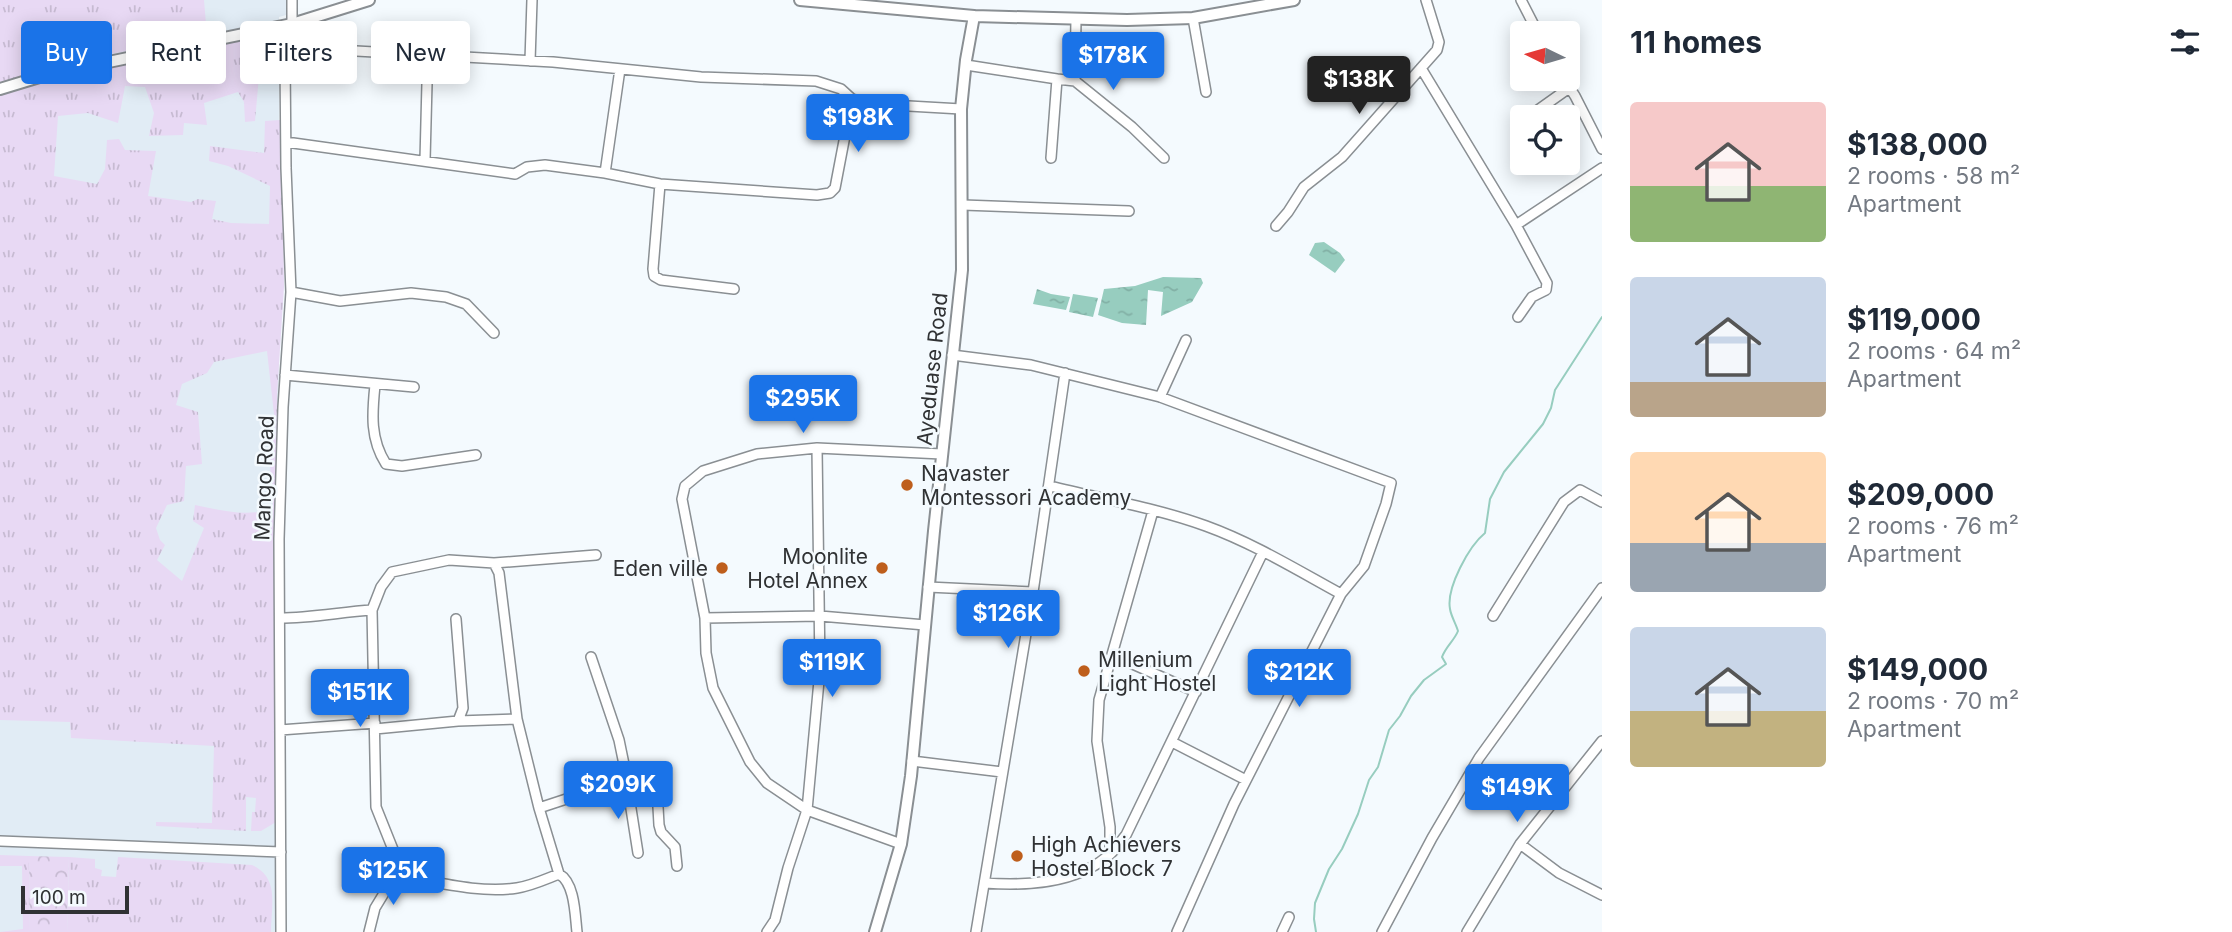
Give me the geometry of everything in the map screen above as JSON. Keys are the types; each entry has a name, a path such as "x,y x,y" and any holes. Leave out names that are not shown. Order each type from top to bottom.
{"street":[{"name":"Mango Road","path":"288,21 292,0"},
{"path":"300,21 369,0"},
{"path":"530,61 532,0"},
{"path":"800,0 974,16 1076,19 1193,18 1294,0"},
{"path":"1276,226 1304,187 1342,156 1421,68 1439,44 1426,0"},
{"path":"1521,0 1532,21"},
{"name":"Ayeduase Road","path":"875,932 901,844 912,761 962,270 961,109 974,16"},
{"path":"1193,18 1206,92"},
{"path":"1075,81 1076,19"},
{"path":"0,89 46,75 240,35"},
{"path":"470,59 715,77 816,81 841,89 852,99 898,107 961,109"},
{"path":"966,65 1075,81 1121,118 1164,158"},
{"path":"1421,68 1516,225 1548,287 1532,297 1518,317"},
{"path":"605,173 620,69"},
{"path":"1051,158 1057,79"},
{"name":"Mango Road","path":"281,932 279,539 290,292 285,84"},
{"path":"425,160 426,84"},
{"path":"1545,105 1565,91"},
{"path":"1571,91 1602,149"},
{"path":"286,142 515,174 527,167 545,165 660,184 805,196 830,193 835,188 852,99"},
{"path":"1516,225 1602,168"},
{"path":"660,184 654,276 661,280 734,289"},
{"path":"963,205 1129,211"},
{"path":"290,292 340,300 411,293 446,297 467,304 494,333"},
{"path":"1160,397 1186,340"},
{"path":"952,355 1011,362 1160,397 1391,483 1364,566 1341,594 1246,780 1177,932"},
{"path":"976,932 1050,486 1065,373"},
{"path":"285,375 414,387"},
{"path":"375,385 372,418 374,441 386,464 402,466 476,455"},
{"path":"901,844 807,810 767,783 750,762 713,688 706,653 705,618 682,499 685,486 703,471 757,454 817,449 942,454"},
{"path":"767,932 775,920 807,810 820,670 817,449"},
{"path":"1050,486 1210,527 1341,594"},
{"path":"1493,616 1568,498 1577,491 1583,491 1602,502"},
{"path":"1110,854 1110,827 1097,733 1100,693 1153,511"},
{"path":"985,883 1031,884 1070,876 1110,854 1126,835 1263,552"},
{"path":"369,932 375,908 395,875 396,857 376,807 372,610 381,587 392,572 449,560 494,563 596,555"},
{"path":"494,563 499,573 517,719 559,874 567,880 570,890 577,932"},
{"path":"928,587 1033,592"},
{"path":"1382,932 1437,828 1479,758 1602,588"},
{"path":"279,618 372,610"},
{"path":"705,618 820,616 925,625"},
{"path":"456,619 463,708 458,721"},
{"path":"1112,656 1196,692"},
{"path":"591,657 627,771 622,779"},
{"path":"280,730 517,719"},
{"path":"1466,932 1520,844 1602,741"},
{"path":"1172,742 1246,780"},
{"path":"912,761 1002,772"},
{"path":"539,808 622,779 650,776 655,782 661,832 675,848 677,866"},
{"path":"622,779 629,796 638,853"},
{"path":"0,841 281,852"},
{"path":"1520,844 1559,873 1602,895"},
{"path":"395,875 471,887 508,889 519,888 559,874"},
{"path":"1282,932 1289,917"}],"shaded area":[{"path":"0,0 286,0 286,15 279,17 279,21 240,21 240,84 279,84 278,932 0,932"}],"green space":[{"path":"0,0 204,0 206,21 126,21 126,51 112,54 112,21 21,21 21,77 0,82"},
{"path":"240,40 240,84 258,84 255,121 245,122 244,102 238,92 204,103 207,125 184,123 183,135 149,136 154,113 145,87 125,86 118,123 88,113 58,116 54,176 97,184 105,169 107,140 119,139 125,150 156,151 148,196 191,202 198,199 216,201 212,219 231,223 269,224 270,186 228,166 209,161 210,146 264,153 265,121 280,120 281,84 284,287 277,395 274,746 276,822 261,831 251,831 256,798 246,797 246,831 156,826 156,822 212,823 214,746 71,738 70,722 0,720 0,94 29,84 112,84 112,66 126,64 126,84 226,84 226,43","holes":["267,351 276,432 268,435 273,508 245,513 195,505 193,521 204,528 182,581 157,560 165,545 156,528 167,505 184,501 186,466 202,464 198,412 176,405 182,384 207,373 214,362"]},
{"path":"0,855 29,856 30,932 0,932 23,929 22,866 0,866"},
{"path":"29,856 69,857 67,932 30,932"},
{"path":"69,857 95,859 95,868 102,870 101,876 116,877 118,857 252,865 267,877 270,885 271,932 67,932"}],"water":[{"path":"1324,242 1345,260 1335,273 1309,255 1315,243"},
{"path":"1163,277 1201,278 1203,283 1192,302 1161,316 1163,292 1148,290 1146,325 1122,323 1098,315 1104,289 1135,286"},
{"path":"1037,289 1070,297 1066,310 1033,304"},
{"path":"1073,294 1098,298 1093,317 1069,312"}],"waterway":[{"path":"1316,932 1315,903 1329,869 1342,849 1358,814 1369,780 1378,767 1389,730 1424,680 1446,664 1442,657 1458,631 1450,609 1452,590 1466,557 1485,533 1490,499 1504,472 1543,424 1551,408 1555,390 1602,317"}],"place":[{"name":"Navaster Montessori Academy","path":"907,485"},
{"name":"Eden ville","path":"722,568"},
{"name":"Moonlite Hotel Annex","path":"882,568"},
{"name":"Millenium Light Hostel","path":"1084,671"},
{"name":"High Achievers Hostel Block 7","path":"1017,856"}]}
